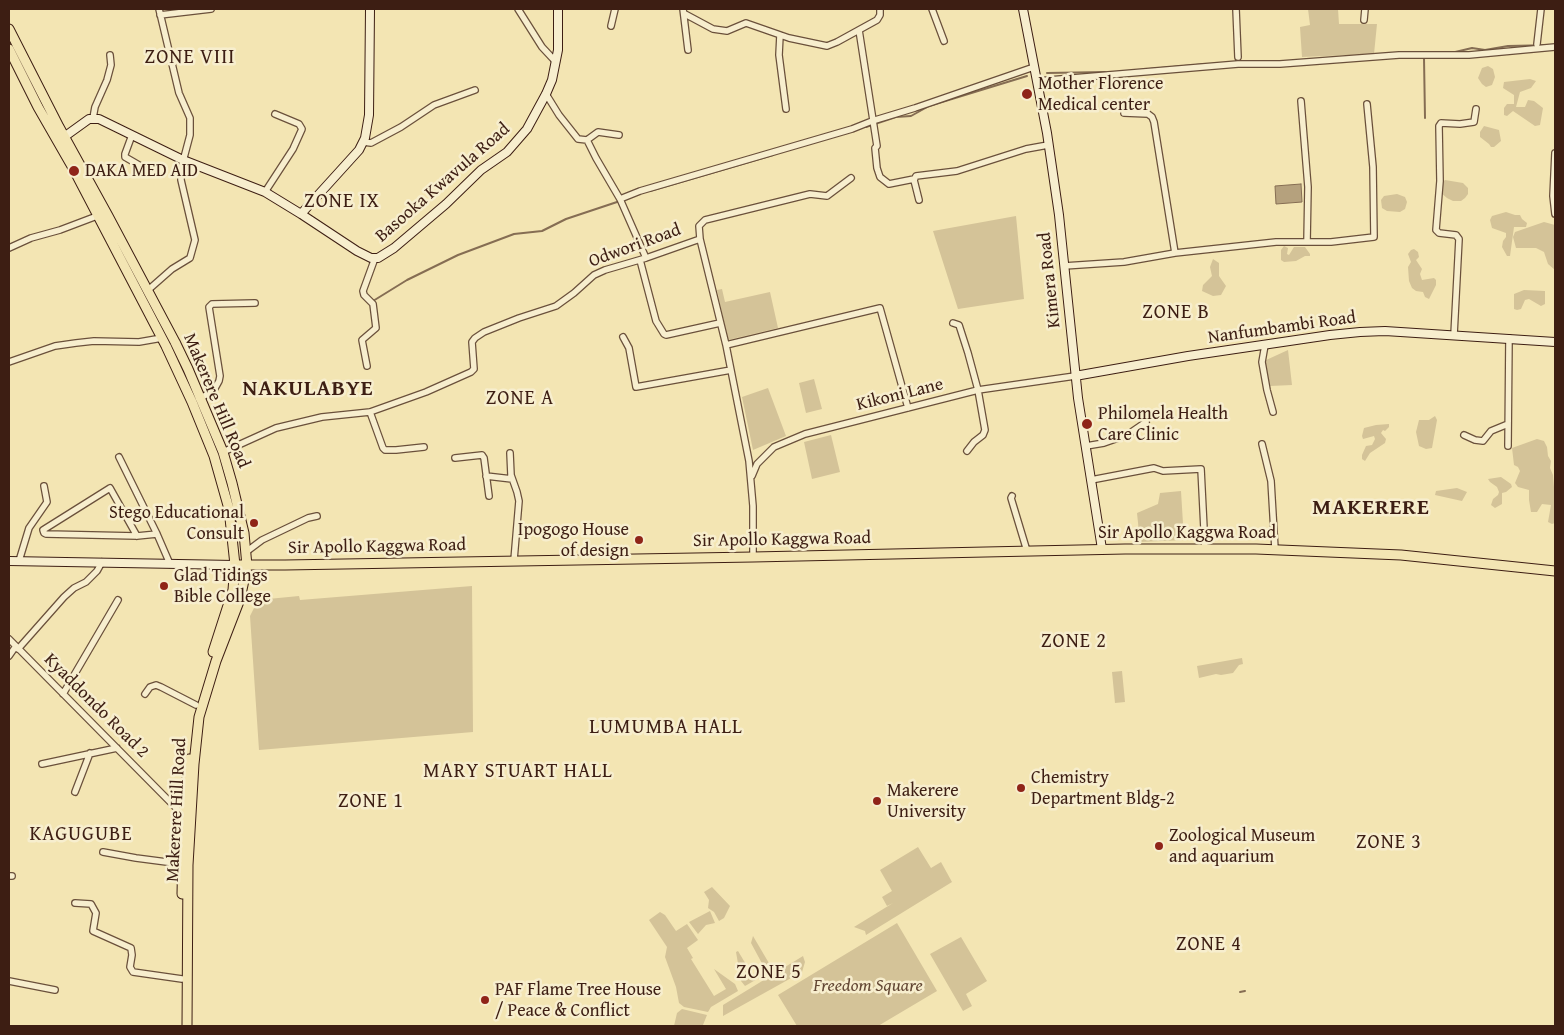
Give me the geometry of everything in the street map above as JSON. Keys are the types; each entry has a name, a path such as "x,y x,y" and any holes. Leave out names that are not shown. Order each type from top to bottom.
{"main road":[{"name":"Makerere Hill Road","path":"9,29 64,137 175,342 223,452 240,514 247,566 240,598 214,666 199,717 194,764 193,809 188,865 187,1026"},
{"name":"Makerere Hill Road","path":"9,49 38,107 73,168 162,338 192,402 218,467 229,509 235,565 233,590 196,705 183,816 181,1026"},
{"name":"Sir Apollo Kaggwa Road","path":"235,565 753,557 1102,549 1275,549 1401,555 1555,571"}],"street":[{"path":"147,291 172,269 190,258 194,234 181,180 190,135 190,118 179,93 160,12 211,9"},
{"path":"302,214 359,150 367,130 369,115 370,9"},
{"path":"518,9 542,47 556,62"},
{"name":"Basooka Kwavula Road","path":"373,258 381,257 394,248 446,204 481,170 507,152 526,129 546,94 556,62 559,37 558,9"},
{"path":"611,26 615,9"},
{"path":"684,12 719,30 726,31 746,23 780,35 827,46 877,20 880,15 880,9"},
{"path":"932,9 944,42"},
{"name":"Kimera Road","path":"1023,9 1048,144 1064,266 1075,376 1102,549"},
{"path":"1236,9 1238,57"},
{"path":"1364,20 1365,9"},
{"path":"1537,44 1541,9"},
{"path":"684,12 688,50"},
{"path":"859,30 877,146 875,148 877,168 880,177 889,184 914,179 918,176 965,169 1026,149 1048,144"},
{"path":"780,35 779,55 786,109"},
{"path":"1037,81 1238,64 1280,64 1399,55 1469,55 1555,47"},
{"path":"93,118 95,107 107,80 111,65 110,55"},
{"path":"620,199 640,191 852,129 872,120 915,108 1034,67"},
{"path":"363,142 370,142 401,127 434,105 475,90"},
{"path":"546,94 559,115 578,139 587,140 598,132 619,135"},
{"path":"1301,101 1308,187 1307,242"},
{"path":"1064,266 1124,262 1276,242 1332,242 1374,237 1373,168 1367,104"},
{"path":"1454,335 1459,240 1456,234 1439,233 1436,230 1440,181 1439,126 1441,123 1460,124 1474,122 1476,108"},
{"path":"264,192 293,149 302,129 298,124 275,114"},
{"path":"1124,114 1148,114 1154,122 1175,254"},
{"path":"64,137 89,119 99,119 184,160 264,192 373,258 363,290 364,295 373,304 376,328 362,340 367,366"},
{"path":"132,135 125,157 144,168"},
{"path":"587,140 620,199 643,259 656,320 664,334 720,323"},
{"path":"1555,153 1553,196 1555,214"},
{"path":"753,557 751,478 726,346 698,229 702,221 810,194 826,196 851,178"},
{"path":"914,179 919,200"},
{"path":"9,248 31,238 60,230 97,216"},
{"name":"Odwori Road","path":"223,452 276,428 322,417 370,412 426,392 471,372 474,368 471,347 475,338 484,332 556,306 594,275 605,270 643,259 700,238"},
{"path":"201,398 214,390 220,376 209,307 212,304 255,303"},
{"path":"726,346 880,308 908,408"},
{"path":"953,323 960,327 978,390 984,433 966,451"},
{"name":"Nanfumbambi Road","path":"1075,376 1265,344 1330,335 1385,331 1555,342"},
{"path":"9,362 56,346 94,341 139,342 162,338"},
{"path":"624,338 628,348 636,387 731,370"},
{"path":"1508,446 1509,338"},
{"path":"1265,344 1262,362 1273,412"},
{"name":"Kikoni Lane","path":"751,478 754,467 774,447 805,434 978,390 1075,376"},
{"path":"370,412 385,450 424,447"},
{"path":"1086,446 1104,443 1127,435 1146,422"},
{"path":"1464,435 1475,440 1483,440 1491,431 1508,424"},
{"path":"1262,444 1271,481 1275,549"},
{"path":"510,453 512,479 518,501 514,560"},
{"path":"455,458 482,456 484,458 489,496"},
{"path":"119,457 170,564"},
{"path":"1091,480 1154,468 1163,471 1201,469 1205,549"},
{"path":"486,476 512,479"},
{"path":"19,561 30,528 47,502 44,486"},
{"path":"137,536 110,488 44,528 43,531 46,534 137,536 157,534"},
{"path":"1012,496 1027,551"},
{"path":"246,552 262,540 308,518 317,516"},
{"name":"Sir Apollo Kaggwa Road","path":"9,561 235,565"},
{"path":"9,656 64,596 86,582 97,571 102,562"},
{"path":"63,694 118,600"},
{"name":"Kyaddondo Road 2","path":"9,639 183,816"},
{"path":"145,694 150,687 156,685 196,705"},
{"path":"42,764 117,748"},
{"path":"75,792 90,753"},
{"path":"103,852 182,864"},
{"path":"74,903 91,904 96,912 93,931 131,948 130,967 133,972 182,979"},
{"path":"9,981 55,990"}],"green space":[{"path":"1308,9 1338,9 1339,24 1377,24 1374,54 1302,57 1300,27 1310,25"},
{"path":"1488,66 1493,69 1495,77 1492,85 1486,87 1478,78 1482,68"},
{"path":"1530,79 1536,81 1531,88 1520,92 1516,107 1525,107 1528,100 1534,101 1543,108 1540,125 1535,126 1513,111 1507,116 1504,115 1504,108 1507,104 1514,104 1514,95 1503,88 1504,82"},
{"path":"1484,126 1499,130 1501,141 1494,147 1491,147 1480,137 1480,132"},
{"path":"1445,180 1463,183 1468,188 1468,194 1461,201 1453,201 1447,198 1440,192 1441,184"},
{"path":"1397,194 1405,197 1407,202 1405,209 1400,212 1387,211 1382,208 1381,200 1384,196"},
{"path":"1506,212 1520,215 1527,223 1526,227 1514,227 1510,256 1507,256 1502,247 1506,233 1492,228 1490,220 1492,216"},
{"path":"1016,216 1024,299 958,309 933,231"},
{"path":"1544,222 1555,225 1555,270 1548,264 1544,252 1536,248 1516,248 1513,237 1515,232"},
{"path":"1284,246 1288,248 1287,254 1289,255 1294,247 1305,247 1310,256 1305,256 1296,261 1284,262 1281,260 1281,250"},
{"path":"1414,249 1418,252 1419,257 1416,260 1422,269 1420,274 1422,280 1434,278 1436,280 1436,285 1429,299 1425,297 1423,292 1412,288 1409,281 1408,267 1411,262 1408,254"},
{"path":"1213,259 1219,263 1219,276 1226,286 1221,295 1213,296 1202,291 1203,285 1212,276 1210,267"},
{"path":"722,289 725,302 770,292 778,328 728,340 717,290"},
{"path":"1524,290 1545,291 1545,304 1541,306 1529,299 1525,300 1521,309 1514,309 1514,294"},
{"path":"1288,350 1292,385 1270,386 1264,361"},
{"path":"814,379 822,409 806,413 799,383"},
{"path":"768,388 786,436 753,450 742,397"},
{"path":"1435,416 1437,420 1432,448 1426,449 1419,446 1416,432 1419,420 1429,420"},
{"path":"1389,424 1389,427 1381,433 1386,439 1385,443 1370,453 1365,461 1362,459 1366,446 1372,445 1375,439 1374,436 1363,439 1364,428"},
{"path":"831,435 840,472 812,479 804,442"},
{"path":"1537,439 1544,441 1551,461 1550,468 1553,475 1555,499 1555,523 1552,524 1548,522 1551,505 1542,504 1537,512 1531,512 1529,490 1518,487 1515,483 1520,471 1514,465 1512,448"},
{"path":"1501,477 1511,484 1512,487 1502,493 1502,504 1495,508 1491,505 1499,492 1497,487 1488,479"},
{"path":"1457,488 1467,492 1462,501 1435,495 1436,491"},
{"path":"1181,491 1184,540 1140,542 1137,513 1158,504 1160,493"},
{"path":"472,586 473,732 259,750 250,616 256,604 268,603 268,599 299,596 300,600"},
{"path":"1242,658 1243,664 1239,665 1233,673 1199,678 1197,666"},
{"path":"1122,671 1125,702 1115,703 1112,672"},
{"path":"918,847 931,868 941,862 952,882 866,935 865,931 854,927 893,903 887,906 882,897 892,891 880,870"},
{"path":"712,887 730,906 724,918 719,921 714,912 708,908 709,900 704,892"},
{"path":"710,911 715,923 706,925 698,934 689,922"},
{"path":"660,912 665,915 676,931 687,924 698,940 687,948 693,958 691,959 714,996 726,989 714,969 735,984 738,991 711,1007 708,1012 684,1007 679,1003 676,987 665,957 667,947 649,920"},
{"name":"Freedom Square","path":"897,923 937,991 878,1026 797,1026 778,995"},
{"path":"753,936 773,970 745,986 741,981 736,952 738,951 753,976 765,969 751,943"},
{"path":"961,937 987,981 966,994 972,1006 963,1011 930,954"},
{"path":"803,956 805,962 802,972 723,1016 723,1005"},
{"path":"682,1009 707,1015 703,1025 674,1026 677,1013"}],"shaded area":[{"path":"1301,184 1302,202 1276,204 1275,186"}],"waterway":[{"path":"1451,53 1472,48 1485,50 1508,46 1553,45"},
{"path":"1404,52 1414,52"},
{"path":"1424,58 1425,118"},
{"path":"1247,61 1262,61"},
{"path":"1149,69 1207,64"},
{"path":"1047,73 1105,72"},
{"path":"866,127 896,117 911,116 929,106 1027,76"},
{"path":"650,191 773,155"},
{"path":"373,301 407,280 458,255 514,234 542,231 566,219 620,201"},
{"path":"1240,992 1245,991"}],"place":[{"name":"Mother Florence Medical center","path":"1027,94"},
{"name":"DAKA MED AID","path":"74,171"},
{"name":"Philomela Health Care Clinic","path":"1087,424"},
{"name":"Stego Educational Consult","path":"254,523"},
{"name":"Ipogogo House of design","path":"639,540"},
{"name":"Glad Tidings Bible College","path":"164,586"},
{"name":"Chemistry Department Bldg-2","path":"1021,788"},
{"name":"Makerere University","path":"877,801"},
{"name":"Zoological Museum and aquarium","path":"1159,846"},
{"name":"PAF Flame Tree House / Peace & Conflict","path":"485,1000"}],"district":[{"name":"ZONE VIII","path":"190,58"},
{"name":"ZONE IX","path":"342,202"},
{"name":"ZONE B","path":"1176,313"},
{"name":"NAKULABYE","path":"308,389"},
{"name":"ZONE A","path":"520,399"},
{"name":"MAKERERE","path":"1371,508"},
{"name":"ZONE 2","path":"1074,642"},
{"name":"LUMUMBA HALL","path":"666,728"},
{"name":"MARY STUART HALL","path":"518,772"},
{"name":"ZONE 1","path":"371,802"},
{"name":"KAGUGUBE","path":"81,835"},
{"name":"ZONE 3","path":"1389,843"},
{"name":"ZONE 4","path":"1209,945"},
{"name":"ZONE 5","path":"769,973"}]}
